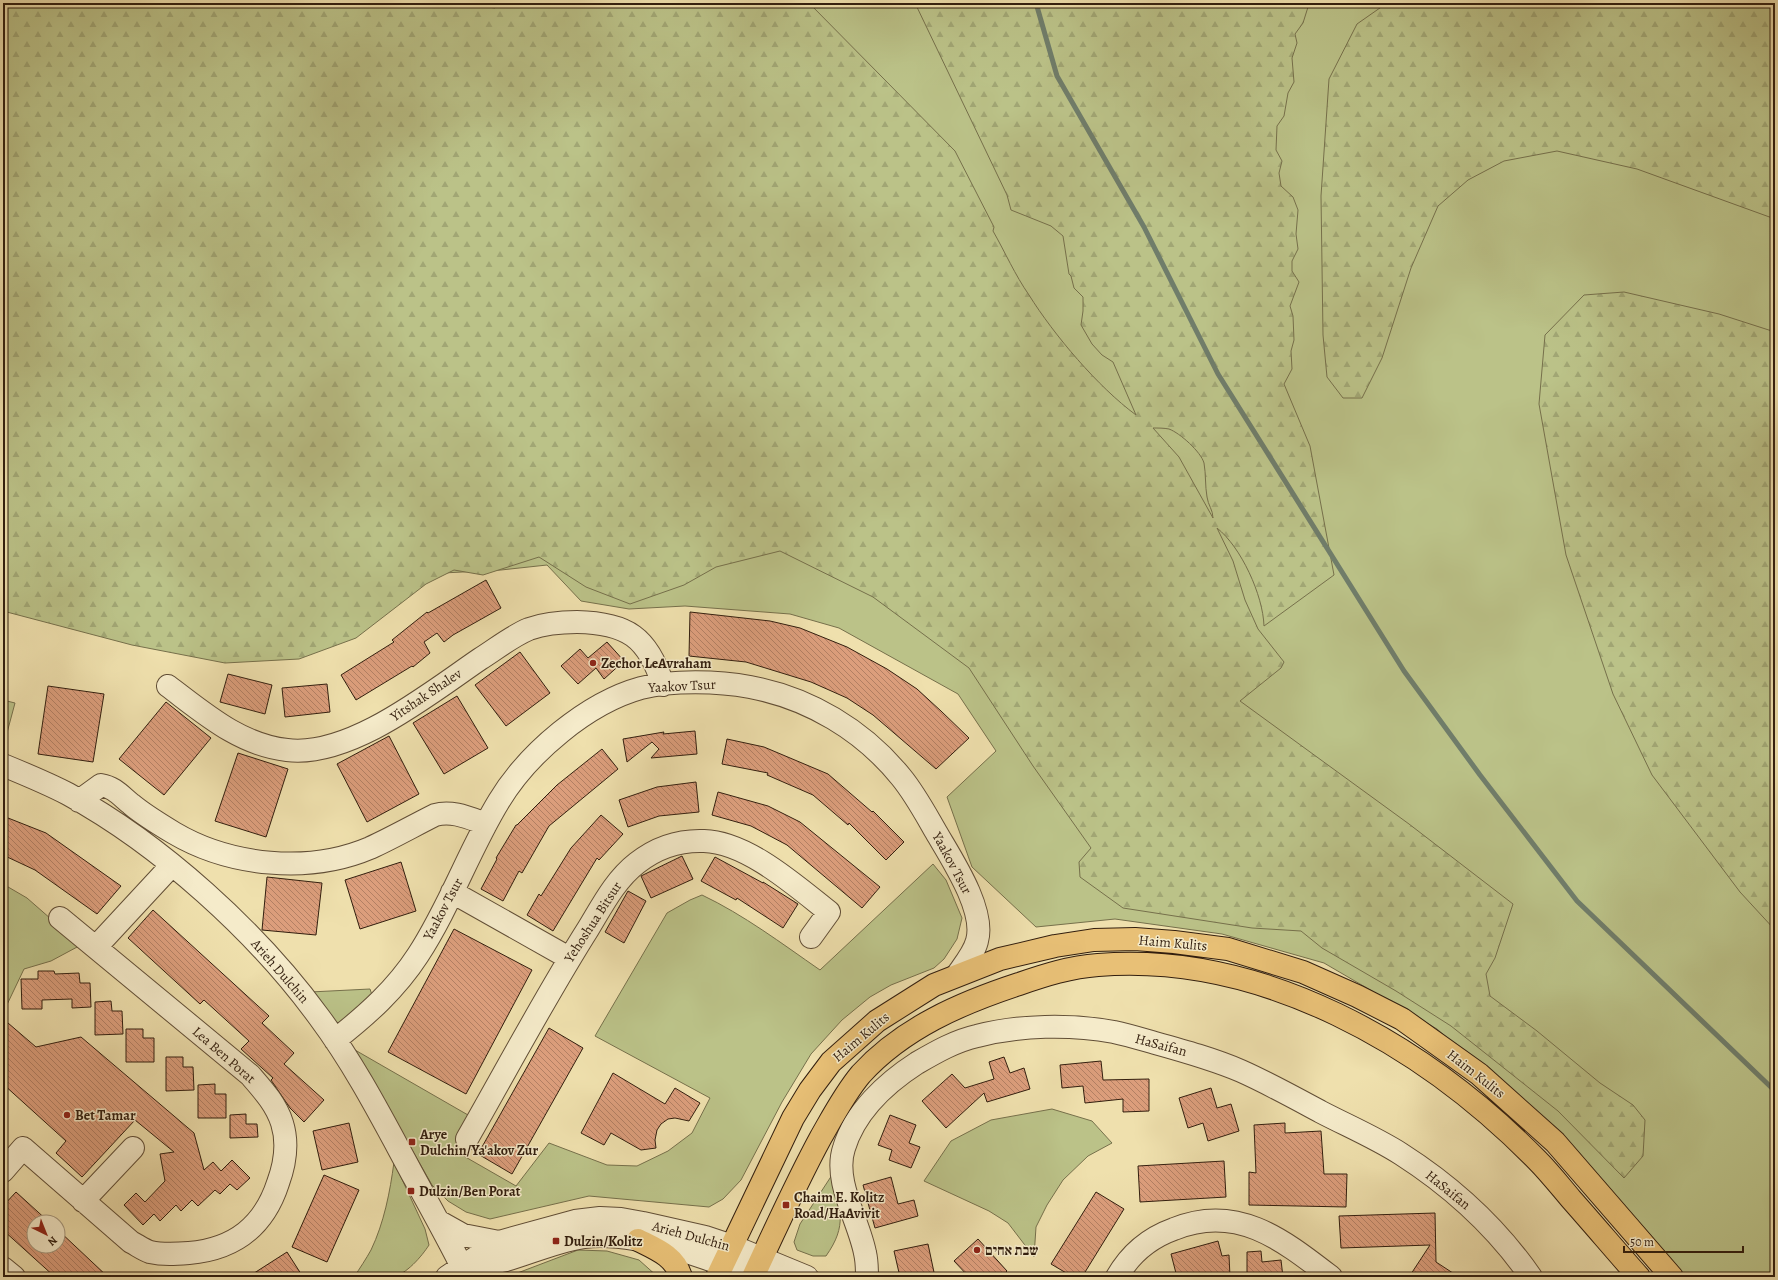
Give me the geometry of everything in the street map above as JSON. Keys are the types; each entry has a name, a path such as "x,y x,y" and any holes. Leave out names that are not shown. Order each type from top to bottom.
{"main road":[{"name":"Haim Kulits","path":"724,1263 793,1118 810,1090 831,1062 852,1042 883,1017 934,985 1000,959 1055,946 1094,940 1135,939 1228,949 1303,972 1357,996 1402,1020 1479,1074 1555,1142 1672,1277"},
{"name":"Haim Kulits","path":"756,1272 804,1169 844,1097 860,1076 876,1059 900,1040 924,1024 966,1004 1059,971 1097,965 1135,964 1223,974 1294,996 1346,1018 1388,1041 1463,1094 1537,1160 1639,1277"},
{"path":"638,1240 659,1250 670,1258 679,1270 681,1277"}],"street":[{"name":"Yitshak Shalev","path":"168,686 225,728 253,742 287,750 319,748 354,738 386,722 511,639 530,629 564,622 594,623 618,627 637,638 650,652 657,666 663,685"},
{"name":"Yaakov Tsur","path":"335,1040 384,998 401,979 436,925 486,824 517,775 537,753 564,730 614,698 642,688 663,685 702,683 737,684 771,690 804,702 841,722 871,747 900,776 918,801 961,876 977,913 980,927 977,942 957,975"},
{"name":"Arieh Dulchin","path":"3,765 62,791 79,801 119,826 172,865 260,947 294,985 335,1040 381,1113 438,1221 458,1274"},
{"path":"79,801 101,784 112,787 143,813 187,840 230,856 261,862 289,863 342,857 370,848 435,815 445,812 467,817 486,824"},
{"name":"Yehoshua Bitsur","path":"467,1139 569,958 619,879 636,864 654,852 679,842 705,841 718,843 740,851 784,876 829,912 811,937"},
{"path":"96,947 172,865"},
{"path":"452,892 569,958"},
{"name":"Lea Ben Porat","path":"3,1171 23,1148 131,1242 149,1252 171,1255 202,1252 222,1247 242,1236 260,1219 273,1199 282,1170 285,1146 282,1123 270,1098 250,1075 60,918"},
{"name":"HaSaifan","path":"867,1277 865,1253 855,1225 842,1170 843,1150 851,1130 866,1107 887,1086 908,1069 954,1043 977,1036 1026,1028 1055,1027 1114,1032 1197,1055 1266,1082 1400,1153 1446,1185 1508,1246 1531,1277"},
{"path":"84,1201 133,1148"},
{"name":"Arieh Dulchin","path":"458,1274 499,1242 576,1220 600,1218 621,1219 665,1227 705,1237 724,1263"},
{"path":"1117,1277 1131,1257 1146,1243 1164,1232 1185,1224 1209,1220 1228,1220 1248,1225 1270,1234 1291,1246 1331,1277"},
{"path":"438,1221 463,1235 499,1242"},
{"name":"HaSaifan","path":"852,1277 855,1258 855,1225"},
{"name":"Arieh Dulchin","path":"458,1274 564,1241 600,1236 638,1240 698,1255 756,1272 807,1277"},
{"path":"3,1268 14,1277"}],"green space":[{"path":"3,3 1775,3 1775,1277 1679,1277 1505,1089 1437,1029 1324,963 1222,934 1115,919 1036,927 972,867 947,797 996,751 958,694 839,628 790,614 685,606 629,609 581,601 547,565 501,570 443,573"},
{"path":"3,3 461,3 495,8 495,3 809,3 955,151 994,227 993,231 1019,280 1039,310 1078,360 1107,390 1136,415 1113,362 1102,355 1092,344 1081,325 1083,297 1074,288 1071,276 1069,274 1063,236 1051,226 1011,210 1007,195 915,3 1303,3 1303,6 1308,7 1303,23 1295,34 1297,43 1292,58 1294,82 1288,93 1284,116 1277,126 1276,150 1282,161 1279,173 1281,186 1293,197 1298,210 1296,234 1298,249 1292,261 1292,271 1299,282 1290,306 1293,316 1294,340 1291,351 1292,369 1284,384 1310,446 1334,575 1264,626 1260,600 1249,572 1226,536 1217,528 1233,561 1245,600 1258,629 1284,662 1281,668 1240,701 1409,824 1513,904 1495,958 1486,974 1490,996 1537,1031 1600,1083 1633,1105 1645,1120 1643,1156 1624,1178 1558,1111 1451,1026 1396,991 1322,948 1301,931 1252,928 1123,908 1080,877 1079,862 1091,848 1033,766 969,668 873,597 780,551 716,567 684,585 630,604 586,587 539,557 483,575 454,570 426,584 356,638 299,659 225,663 132,645 3,611","holes":["1153,428 1163,428 1174,431 1195,448 1204,463 1207,497 1213,518 1179,457"]},
{"path":"1387,3 1775,3 1775,219 1637,169 1557,151 1504,161 1468,180 1438,206 1411,268 1382,358 1362,398 1343,398 1327,377 1323,335 1321,196 1329,79 1357,24"},
{"path":"1624,292 1719,314 1775,332 1775,930 1740,892 1652,775 1613,694 1566,555 1539,404 1545,335 1584,295"},
{"path":"3,700 15,703 4,744 3,743"},
{"path":"933,864 946,880 962,918 957,939 944,959 934,968 891,985 870,997 842,1020 811,1054 782,1102 741,1180 723,1199 709,1207 589,1196 490,1219 466,1212 448,1201 432,1185 355,1050 468,1115 455,1151 516,1186 549,1143 607,1165 637,1166 668,1151 692,1133 710,1098 595,1036 667,913 702,895 748,920 820,970"},
{"path":"3,884 27,898 79,946 51,961 24,969 3,1013"},
{"path":"370,989 373,998 338,1031 310,992"},
{"path":"1052,1109 1092,1121 1112,1143 1088,1156 1063,1180 1047,1205 1036,1227 1034,1257 1008,1223 989,1211 924,1181 951,1141 991,1120"},
{"path":"394,1162 425,1229 429,1245 408,1269 397,1276 383,1278 354,1277 371,1250 380,1229"},
{"path":"832,1175 838,1198 840,1226 833,1245 826,1256 813,1256 797,1250 794,1242 800,1224"},
{"path":"578,1250 607,1251 639,1260 658,1277 507,1277"}],"building":[{"path":"486,580 501,608 453,635 444,642 437,633 424,642 430,653 413,667 412,666 356,700 341,675 394,642 392,640 427,612 428,613"},
{"path":"690,612 770,621 800,628 847,647 887,669 917,689 969,738 936,769 873,715 847,698 811,682 746,662 689,656"},
{"name":"Zechor LeAvraham","path":"607,642 624,661 604,679 596,668 578,684 561,666 580,649 588,658"},
{"path":"520,652 550,693 506,726 475,685"},
{"path":"228,674 272,685 265,714 220,702"},
{"path":"327,684 330,712 285,717 282,688"},
{"path":"48,686 104,694 93,762 38,754"},
{"path":"457,696 488,748 444,774 413,723"},
{"path":"166,702 211,738 164,795 119,759"},
{"path":"695,731 697,754 651,758 659,749 652,742 627,762 623,739 664,732 663,734"},
{"path":"389,736 419,794 367,822 337,764"},
{"path":"727,739 764,747 828,774 872,812 873,811 904,842 886,860 849,823 848,825 813,795 767,775 768,773 722,764"},
{"path":"602,749 618,769 549,826 522,873 519,871 503,901 481,889 497,859 496,858 516,825 557,785"},
{"path":"238,753 288,769 266,837 215,821"},
{"path":"696,782 699,812 659,816 628,827 619,800 657,787"},
{"path":"718,792 768,806 800,822 880,887 862,908 787,845 751,826 712,815"},
{"path":"601,815 623,834 599,860 597,858 553,931 527,915 539,894 541,896 571,848"},
{"path":"3,816 46,833 121,886 97,914 35,870 3,855"},
{"path":"682,856 693,879 651,898 641,876"},
{"path":"715,857 763,882 798,904 783,928 737,898 736,900 701,881"},
{"path":"401,862 416,911 360,929 345,880"},
{"path":"267,877 322,883 316,935 262,930"},
{"path":"628,891 646,901 624,943 605,932"},
{"path":"153,910 269,1016 262,1023 294,1053 284,1064 324,1100 304,1122 290,1108 271,1080 273,1078 241,1049 249,1041 204,1000 200,1004 128,938"},
{"path":"454,929 532,970 466,1094 388,1052"},
{"path":"38,971 54,971 55,974 79,973 80,983 90,983 91,1007 72,1008 72,999 42,1000 42,1009 22,1009 21,979 38,979"},
{"path":"111,1001 112,1011 122,1011 123,1034 95,1035 95,1002"},
{"path":"8,1023 36,1047 81,1037 194,1133 204,1170 213,1162 221,1171 232,1160 250,1178 237,1190 230,1184 220,1194 215,1190 198,1206 192,1200 181,1211 176,1205 160,1221 154,1214 143,1225 124,1205 136,1193 145,1202 165,1181 160,1154 174,1152 135,1120 82,1177 56,1153 66,1141 3,1084 3,1029"},
{"path":"549,1028 583,1048 512,1174 478,1154"},
{"path":"126,1029 143,1029 143,1038 154,1038 154,1062 126,1062"},
{"path":"166,1057 183,1057 183,1067 193,1067 194,1090 166,1091"},
{"path":"1004,1057 1010,1073 1024,1068 1030,1089 987,1102 984,1093 946,1128 922,1101 952,1074 965,1088 994,1079 989,1062"},
{"path":"1101,1061 1103,1080 1149,1079 1149,1111 1123,1112 1123,1099 1085,1103 1083,1086 1062,1088 1060,1065"},
{"path":"613,1073 665,1104 675,1088 700,1103 689,1121 675,1118 668,1119 661,1124 657,1130 655,1140 656,1148 641,1150 611,1133 604,1145 581,1133"},
{"path":"215,1084 215,1094 226,1094 226,1118 198,1118 198,1085"},
{"path":"1211,1088 1217,1108 1231,1104 1239,1131 1208,1141 1203,1123 1188,1128 1179,1098"},
{"path":"246,1114 246,1124 257,1124 258,1137 230,1138 230,1115"},
{"path":"890,1115 916,1125 909,1143 920,1147 911,1168 889,1160 892,1150 878,1145"},
{"path":"349,1123 358,1162 322,1170 313,1131"},
{"path":"1285,1123 1285,1133 1321,1131 1324,1174 1347,1174 1346,1207 1249,1205 1249,1172 1256,1173 1254,1125"},
{"path":"1224,1161 1226,1197 1140,1202 1138,1166"},
{"path":"324,1175 359,1190 327,1262 292,1247"},
{"path":"891,1177 898,1204 914,1200 918,1216 875,1228 863,1185"},
{"path":"16,1192 40,1214 26,1214 26,1251 3,1230 3,1206"},
{"path":"1096,1192 1124,1209 1082,1277 1073,1277 1051,1264"},
{"path":"1435,1213 1436,1262 1459,1277 1409,1277 1430,1245 1341,1248 1339,1216"},
{"path":"66,1238 108,1277 55,1277 30,1254 66,1254"},
{"name":"שבת אחים","path":"978,1239 1007,1271 1001,1277 969,1277 954,1261"},
{"path":"1218,1241 1222,1256 1229,1255 1230,1277 1198,1277 1197,1273 1177,1277 1171,1254"},
{"path":"928,1244 935,1277 900,1277 894,1251"},
{"path":"1261,1251 1262,1262 1281,1260 1283,1277 1247,1277 1247,1252"},
{"path":"287,1252 303,1277 248,1277"}],"waterway":[{"path":"1036,3 1057,76 1144,227 1218,374 1404,671 1480,775 1577,901 1775,1091"}],"place":[{"name":"Zechor LeAvraham","path":"593,663"},
{"name":"Bet Tamar","path":"67,1115"},
{"name":"Arye Dulchin/Ya'akov Zur","path":"412,1142"},
{"name":"Dulzin/Ben Porat","path":"411,1191"},
{"name":"Chaim E. Kolitz Road/HaAvivit","path":"786,1205"},
{"name":"Dulzin/Kolitz","path":"556,1241"},
{"name":"שבת אחים","path":"977,1250"}]}
